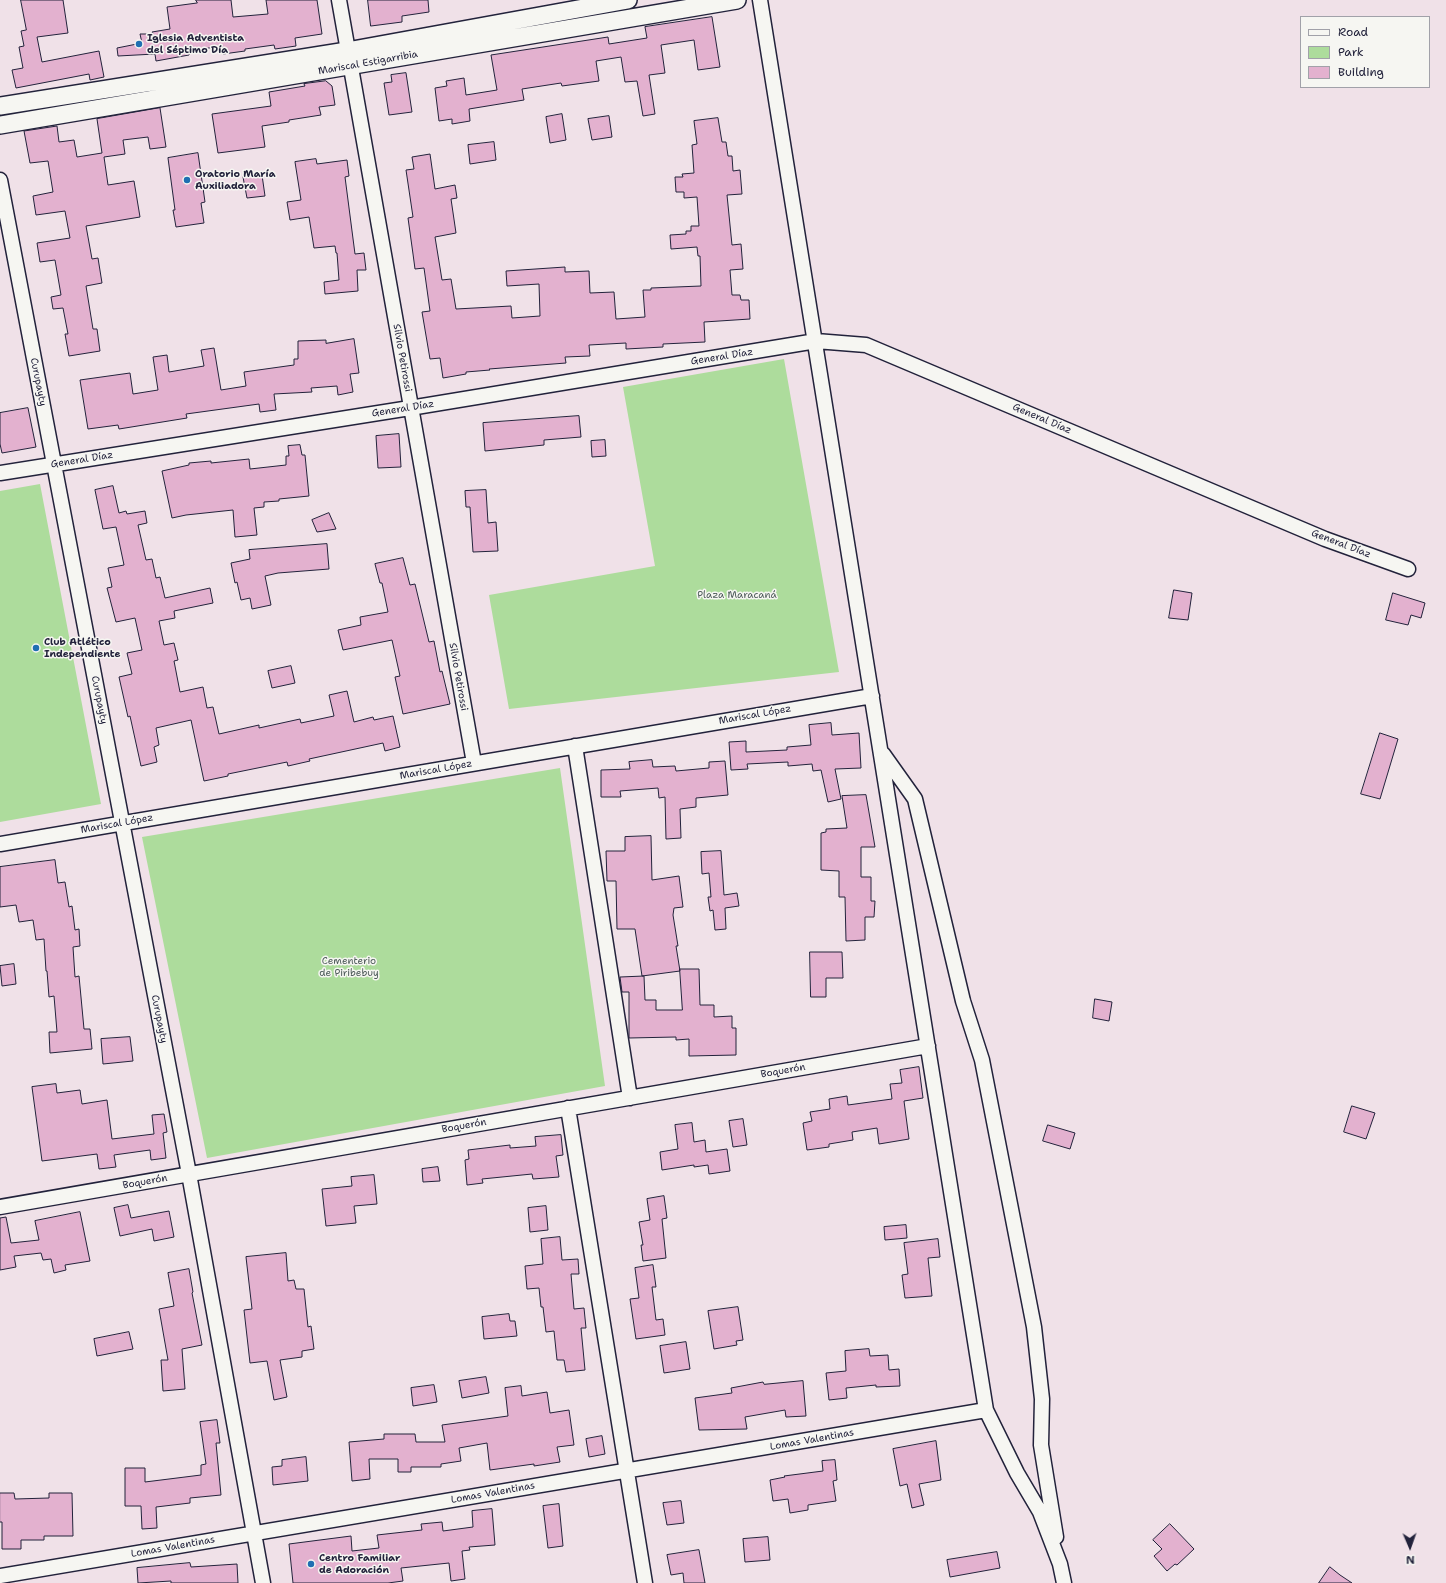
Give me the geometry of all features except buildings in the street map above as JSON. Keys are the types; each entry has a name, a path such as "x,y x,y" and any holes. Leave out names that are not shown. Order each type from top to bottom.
{"street":[{"name":"Silvio Petirossi","path":"339,0 474,764"},
{"path":"0,106 349,58 628,0"},
{"name":"Mariscal Estigarribia","path":"0,125 349,58 737,0"},
{"path":"760,0 816,341 986,1410 1017,1473 1040,1512 1060,1564"},
{"name":"Curupayty","path":"0,180 188,1174 263,1583"},
{"name":"General Díaz","path":"0,473 410,408 816,341 866,345 1325,539 1408,569"},
{"name":"Mariscal López","path":"0,844 872,696"},
{"path":"575,746 630,1098"},
{"path":"881,751 915,799 963,1001 982,1060 1034,1327 1042,1399 1042,1445 1064,1583"},
{"name":"Boquerón","path":"0,1207 928,1046"},
{"path":"568,1108 645,1583"},
{"name":"Lomas Valentinas","path":"0,1576 986,1410"}],"green space":[{"name":"Plaza Maracaná","path":"784,359 839,672 509,709 489,595 655,566 623,387"},
{"name":"Club Atlético Independiente","path":"40,484 101,804 0,822 0,491"},
{"name":"Cementerio de Piribebuy","path":"560,768 605,1086 207,1158 142,837"}],"place":[{"name":"Iglesia Adventista del Séptimo Día","path":"139,44"},
{"name":"Oratorio María Auxiliadora","path":"187,180"},
{"name":"Club Atlético Independiente","path":"36,648"},
{"name":"Centro Familiar de Adoración","path":"311,1564"}]}
